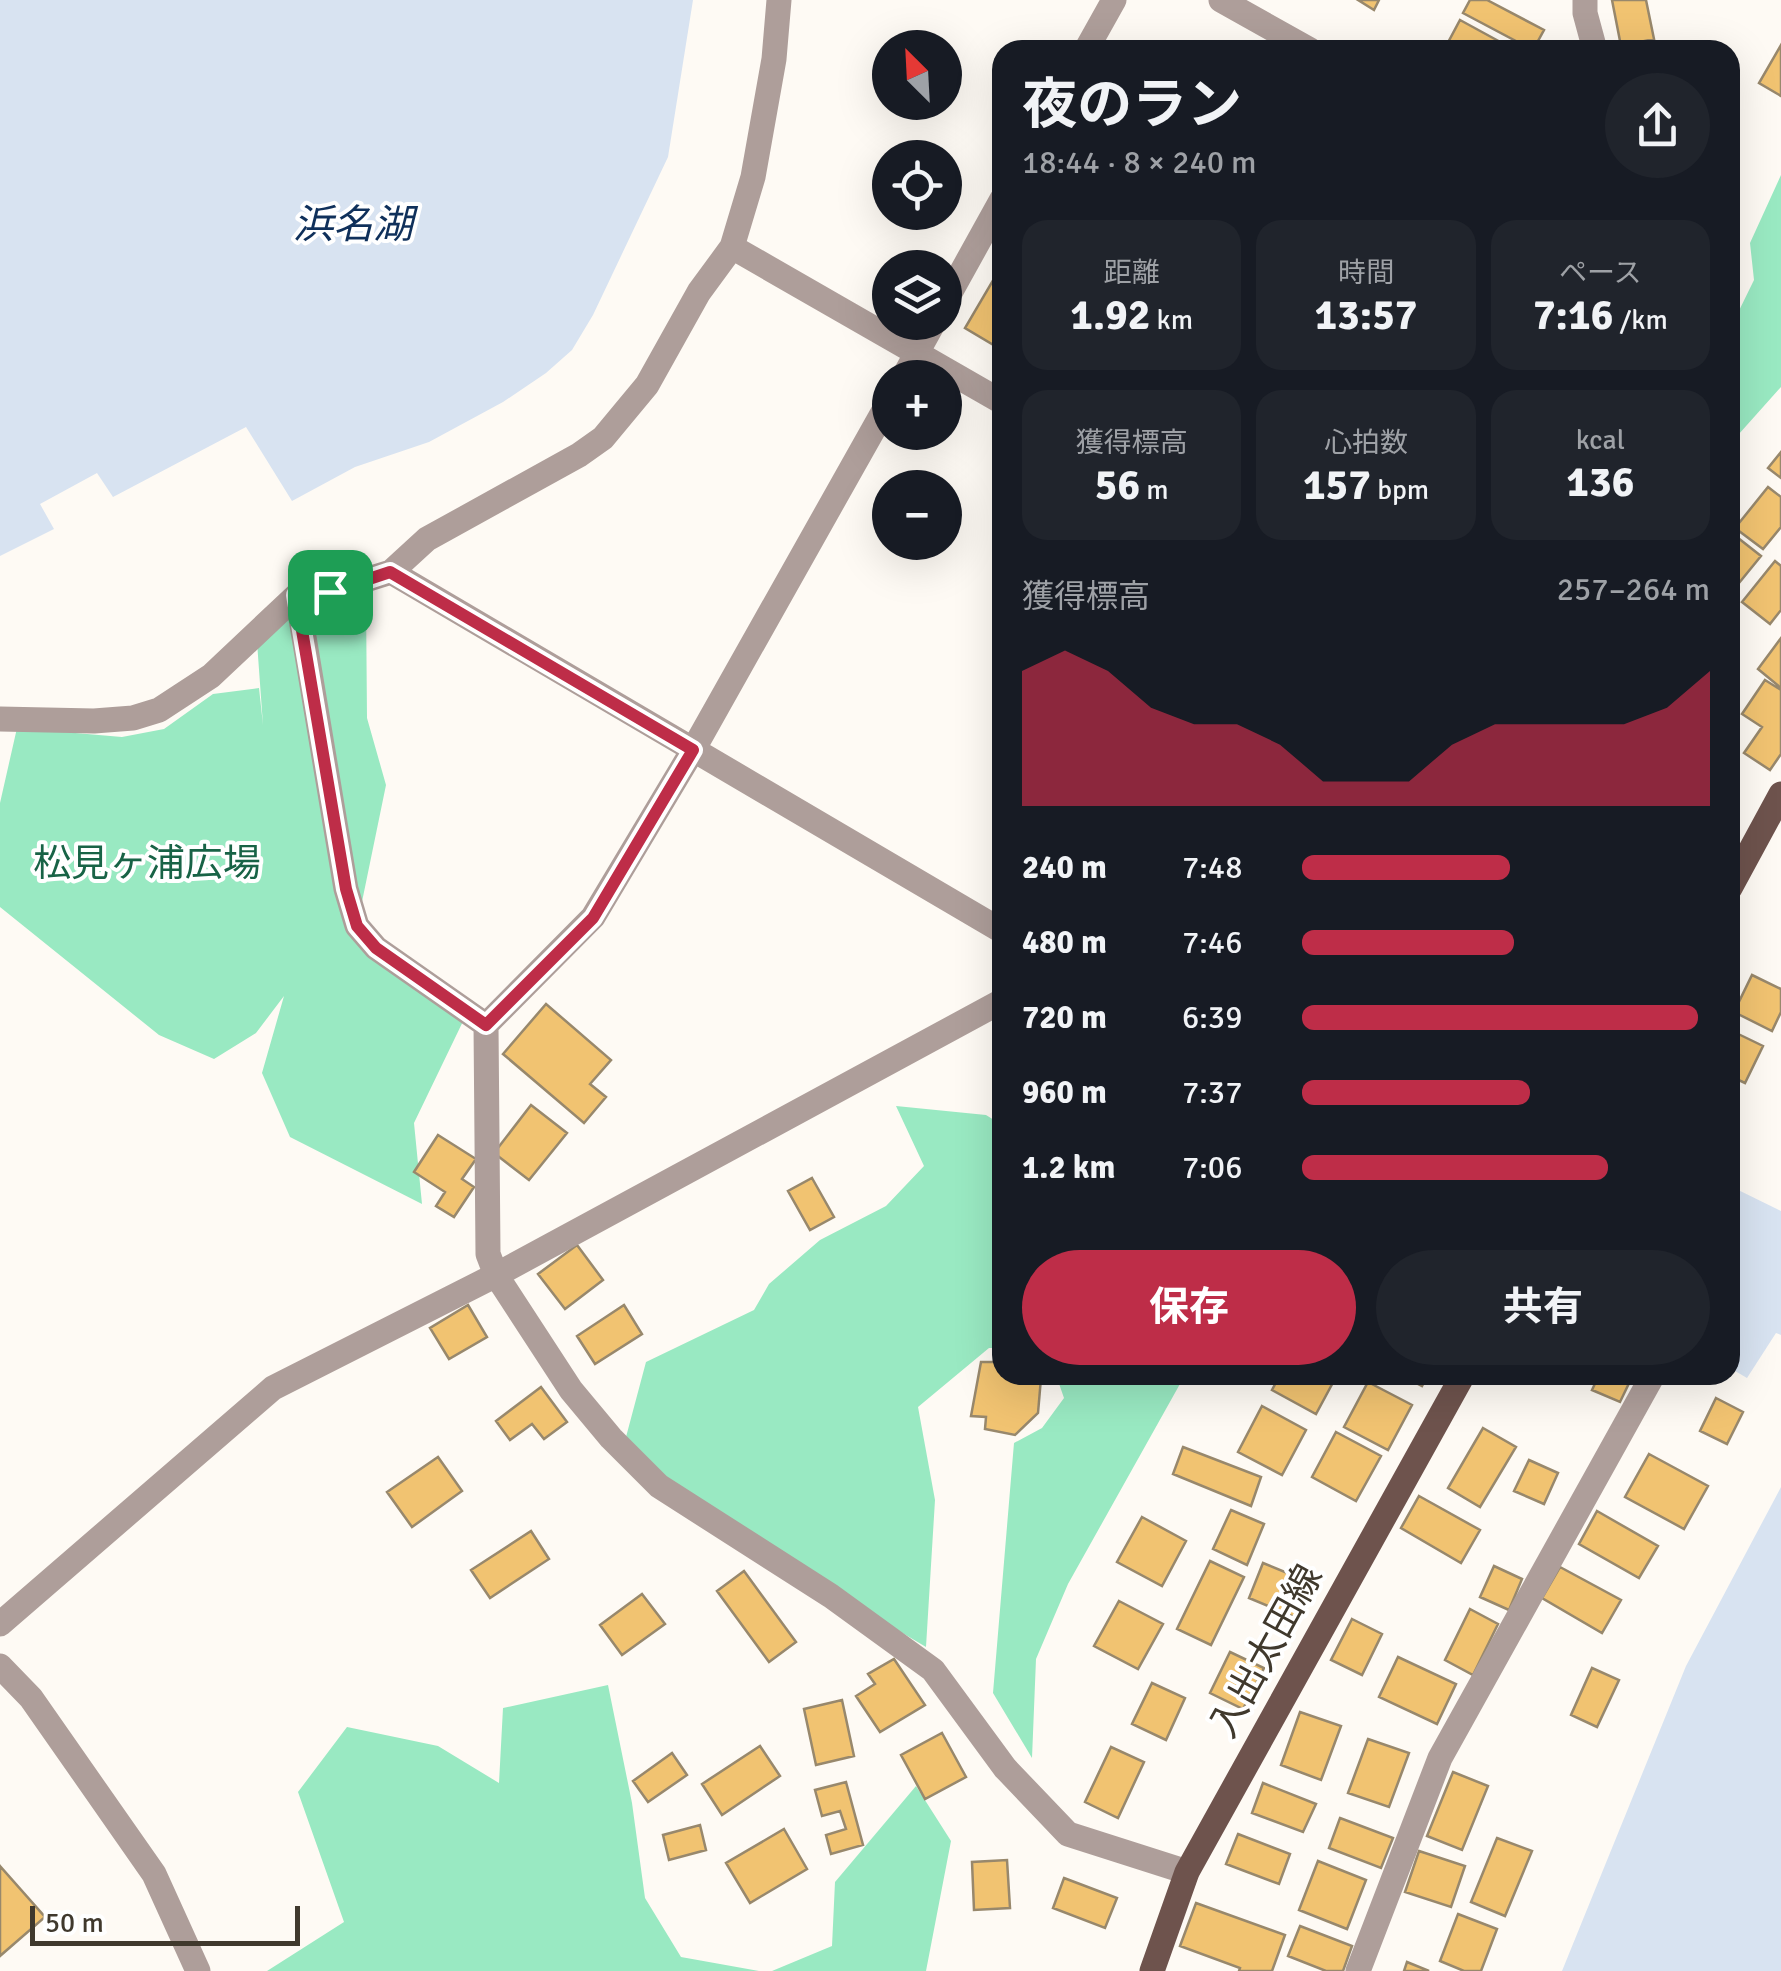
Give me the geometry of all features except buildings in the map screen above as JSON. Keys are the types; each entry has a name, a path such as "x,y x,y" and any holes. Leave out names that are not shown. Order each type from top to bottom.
{"main road":[{"path":"1740,870 1781,794"},
{"name":"入出太田線","path":"1152,1971 1187,1872 1457,1385"}],"street":[{"path":"0,719 94,721 133,718 159,710 212,676 296,595 330,592 390,572 428,539 604,438 647,385 699,292 732,247 753,177 774,60 779,0"},
{"path":"1092,40 1114,0"},
{"path":"1221,0 1292,40"},
{"path":"1585,0 1592,40"},
{"path":"962,271 992,217"},
{"path":"732,247 992,396"},
{"path":"913,360 924,340"},
{"path":"872,432 693,750 593,918 486,1025 488,1254 496,1275 571,1390 659,1486 831,1596 933,1670 1005,1768 1068,1834 1187,1872"},
{"path":"390,572 992,925"},
{"path":"296,595 346,889 357,926 376,948 486,1025"},
{"path":"0,1624 274,1388 496,1275 992,1006"},
{"path":"1358,1971 1440,1758 1647,1385"},
{"path":"0,1666 31,1698 154,1874 198,1971"}],"green space":[{"path":"1781,175 1781,387 1740,433 1740,309 1754,280 1750,243"},
{"name":"松見ヶ浦広場","path":"366,599 367,718 386,785 357,926 468,1011 414,1123 422,1204 290,1137 262,1073 284,996 256,1033 214,1059 159,1035 0,907 0,803 17,728 122,737 164,729 213,694 259,688 263,725 257,642 294,604"},
{"path":"896,1106 992,1119 992,1348 918,1407 935,1500 926,1647 704,1515 626,1437 646,1362 754,1310 769,1284 820,1240 886,1206 924,1166"},
{"path":"1059,1385 1179,1385 1068,1584 1036,1659 1032,1758 993,1693 1014,1443 1042,1428 1064,1398"},
{"path":"608,1685 632,1803 645,1898 681,1957 759,1971 267,1971 344,1922 298,1792 347,1727 438,1746 499,1783 503,1708"},
{"path":"916,1786 951,1841 926,1971 772,1971 832,1946 835,1882"}],"water":[{"name":"浜名湖","path":"0,0 693,0 668,157 593,315 572,350 546,373 503,402 429,442 355,467 292,501 246,427 113,497 97,473 40,504 54,529 0,556"},
{"path":"1740,1191 1781,1211 1781,1335 1776,1333 1747,1378 1740,1374"},
{"path":"1781,1487 1781,1971 1562,1971 1686,1666"}],"route":[{"path":"390,572 693,750 593,918 486,1025 376,948 357,926 346,889 296,595 330,592 390,572"}]}
